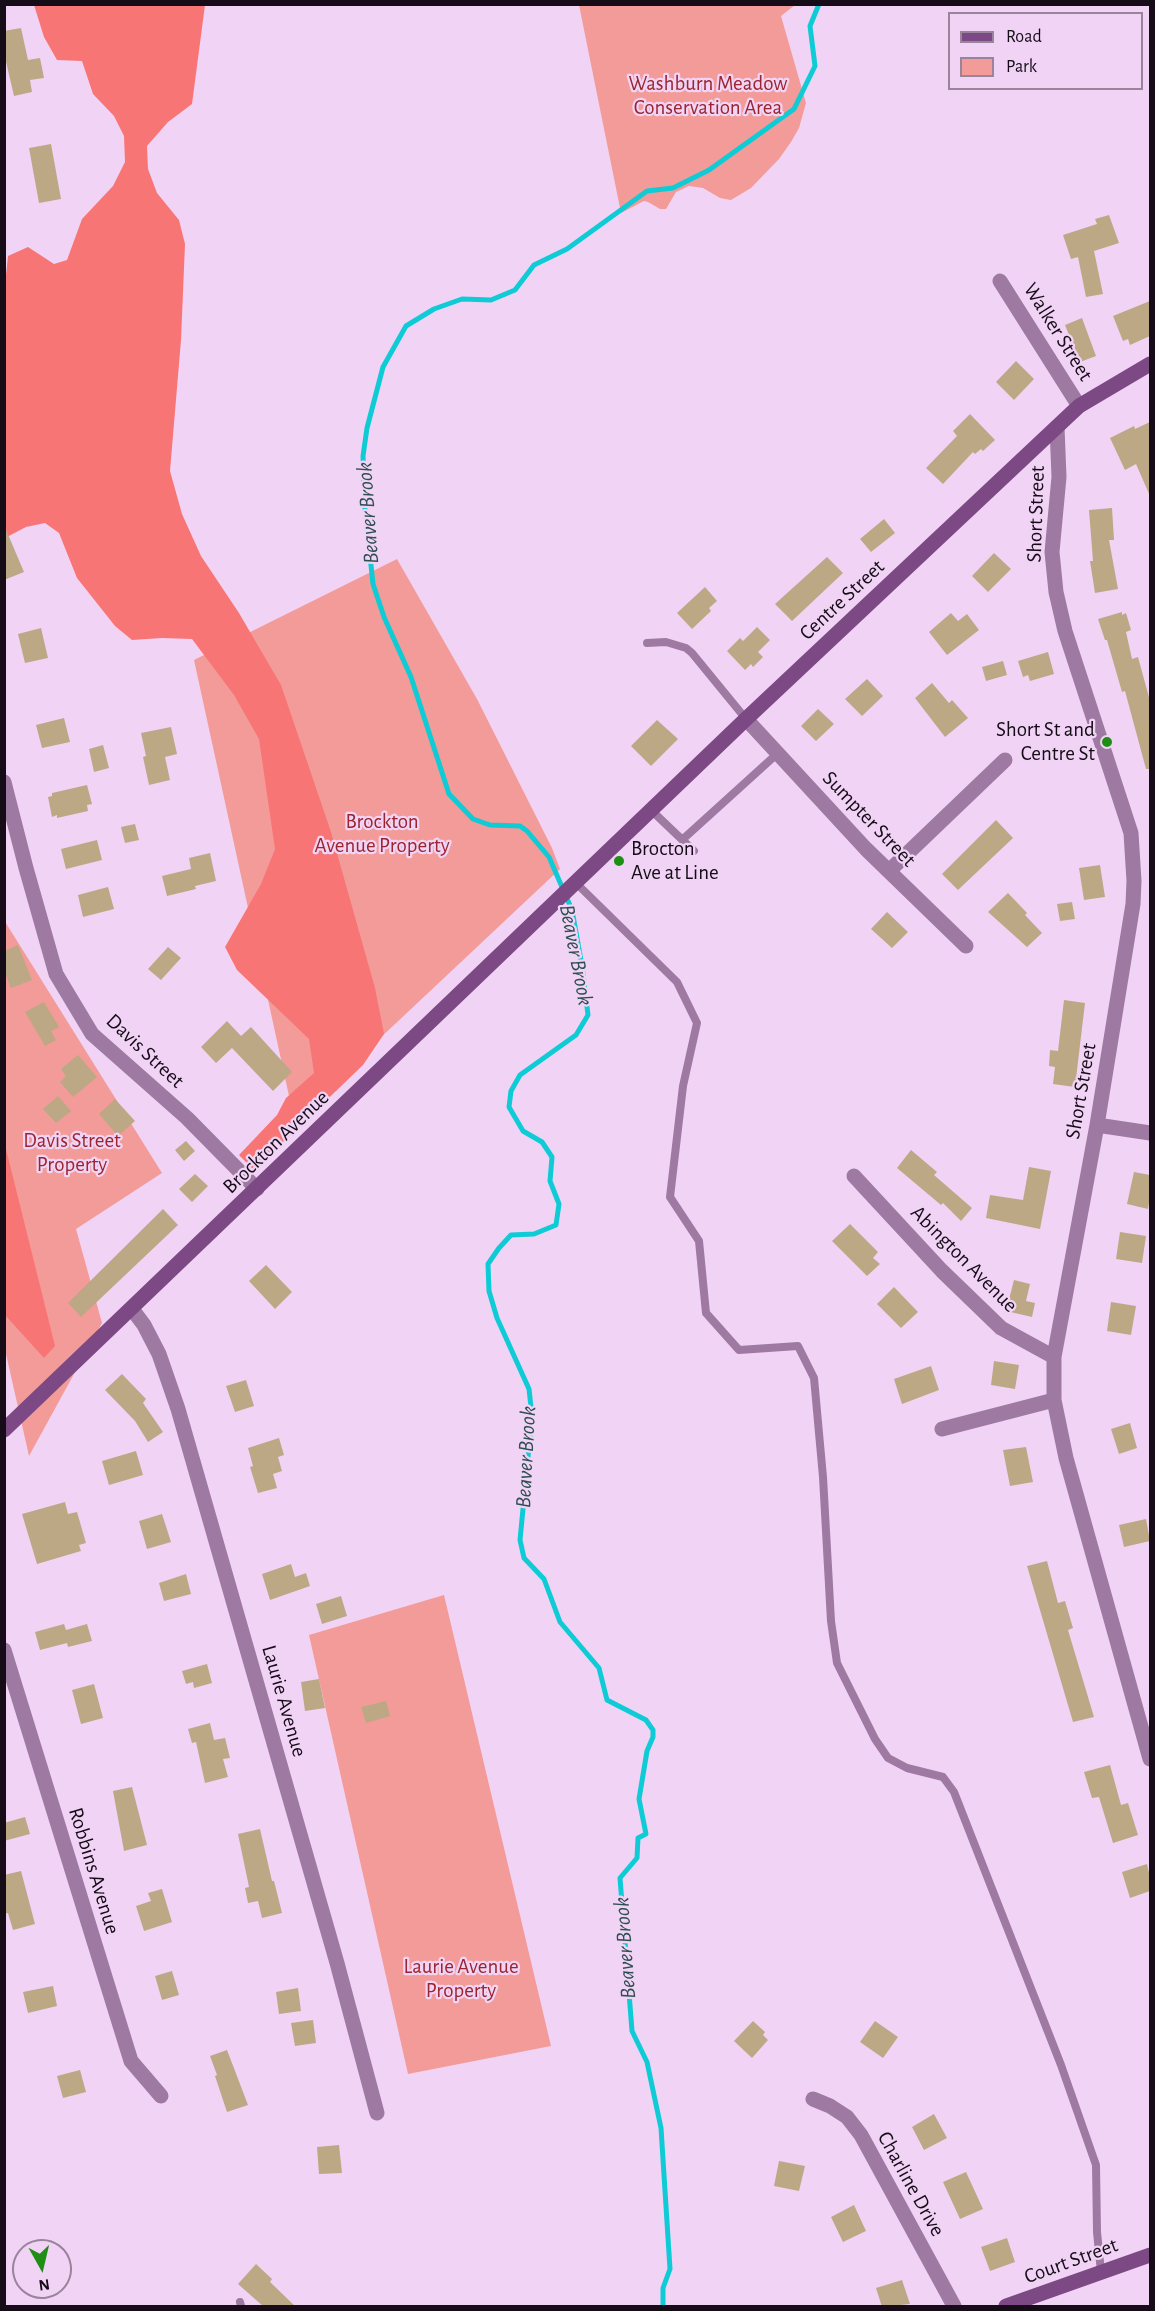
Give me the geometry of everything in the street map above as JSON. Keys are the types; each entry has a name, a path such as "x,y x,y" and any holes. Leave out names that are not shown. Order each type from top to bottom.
{"main road":[{"name":"Centre Street","path":"575,884 746,719 1079,406 1150,364"},
{"name":"Brockton Avenue","path":"4,1430 575,884"},
{"name":"Court Street","path":"1006,2307 1150,2255"}],"street":[{"name":"Walker Street","path":"1000,281 1079,406"},
{"name":"Short Street","path":"1057,427 1059,477 1052,552 1056,592 1065,631 1131,833 1134,858 1133,904 1097,1125 1054,1357 1054,1400 1069,1469 1150,1759"},
{"name":"Sumpter Street","path":"746,719 853,835 966,946"},
{"path":"889,871 1005,760"},
{"name":"Davis Street","path":"4,782 56,974 92,1034 187,1118 257,1189"},
{"path":"1097,1125 1150,1133"},
{"name":"Abington Avenue","path":"854,1176 942,1271 1001,1328 1054,1357"},
{"name":"Laurie Avenue","path":"132,1309 144,1325 159,1354 178,1409 337,1963 376,2112"},
{"path":"942,1429 1054,1400"},
{"name":"Robbins Avenue","path":"4,1650 131,2061 161,2096"},
{"name":"Charline Drive","path":"813,2099 848,2117 861,2135 954,2307"}],"lane":[{"path":"647,643 666,642 686,648 746,719"},
{"path":"682,840 778,753"},
{"path":"651,810 694,851"},
{"path":"575,884 677,982 697,1023 683,1086 670,1197 699,1241 706,1313 739,1350 798,1346 814,1378 823,1477 831,1620 837,1663 875,1739 888,1758 907,1768 943,1777 954,1792 1061,2065 1096,2164 1096,2232 1101,2274"}],"green space":[{"name":"Washburn Meadow Conservation Area","path":"579,5 795,5 781,16 806,103 799,128 779,159 751,188 731,200 720,198 703,188 689,186 676,192 666,209 660,209 644,201 621,213"},
{"name":"Brockton Avenue Property","path":"397,559 477,699 552,848 560,869 294,1119 194,660"},
{"name":"Davis Street Property","path":"4,920 162,1173 76,1229 102,1323 29,1456 4,1345"},
{"name":"Laurie Avenue Property","path":"444,1595 551,2046 408,2074 309,1635"}],"shaded area":[{"path":"34,5 205,5 192,104 168,122 147,146 148,169 157,193 179,220 185,244 181,340 170,471 182,514 201,556 239,613 281,685 331,832 375,988 384,1034 363,1065 254,1170 239,1155 277,1115 286,1098 314,1073 309,1039 237,970 225,947 261,884 275,849 259,739 234,695 192,639 132,640 115,626 77,578 59,533 45,523 26,527 5,538 4,294 8,256 28,247 54,264 67,260 82,219 113,186 125,162 124,136 114,116 93,94 82,61 57,60 44,37"},
{"path":"4,1141 55,1346 44,1358 5,1315"}],"building":[{"path":"21,28 28,60 40,58 44,78 30,80 32,92 14,96 4,53 4,31"},
{"path":"51,144 61,199 39,203 29,148"},
{"path":"1109,215 1119,243 1094,251 1103,294 1086,297 1078,257 1071,259 1063,235 1097,224 1095,219"},
{"path":"1150,301 1150,336 1130,345 1128,339 1123,341 1113,316"},
{"path":"1082,318 1096,356 1080,362 1065,325"},
{"path":"1016,361 1034,379 1014,400 996,382"},
{"path":"970,414 995,440 983,451 981,449 975,454 973,452 943,484 926,468 957,436 953,431"},
{"path":"1150,422 1150,496 1136,464 1125,470 1110,438 1134,426 1135,429"},
{"path":"1112,508 1114,540 1109,540 1118,589 1095,593 1090,561 1093,561 1089,510"},
{"path":"884,519 895,533 871,552 860,539"},
{"path":"4,525 24,572 4,580"},
{"path":"994,553 1011,569 988,592 972,576"},
{"path":"827,557 843,573 792,621 775,604"},
{"path":"705,587 717,601 709,608 711,611 692,629 677,613"},
{"path":"1122,612 1122,615 1126,613 1131,630 1126,632 1132,659 1138,657 1150,701 1150,769 1146,769 1125,691 1122,692 1107,640 1105,640 1098,619"},
{"path":"951,613 958,621 967,614 979,630 947,655 929,632"},
{"path":"757,627 770,640 758,652 763,657 753,667 751,664 745,670 727,651 740,638 743,641"},
{"path":"41,628 48,658 25,663 18,634"},
{"path":"1048,652 1054,674 1030,681 1028,675 1023,677 1018,661"},
{"path":"1003,661 1007,675 986,681 982,667"},
{"path":"867,679 883,696 862,716 845,699"},
{"path":"932,683 949,703 952,700 968,718 945,737 915,698"},
{"path":"818,709 834,724 816,741 801,726"},
{"path":"64,718 70,742 42,748 36,725"},
{"path":"657,720 678,739 651,766 631,746"},
{"path":"171,727 177,754 165,757 170,780 149,785 141,733"},
{"path":"103,745 109,768 94,772 89,749"},
{"path":"87,785 92,804 87,805 88,811 57,818 57,815 52,817 48,797 52,796 52,793"},
{"path":"996,820 1013,838 958,890 942,874"},
{"path":"135,824 139,840 125,843 121,827"},
{"path":"97,840 102,860 66,869 61,849"},
{"path":"210,853 216,881 167,896 162,876 191,869 189,858"},
{"path":"1100,865 1105,897 1084,900 1079,868"},
{"path":"108,887 114,909 83,917 78,895"},
{"path":"1008,893 1042,933 1027,947 988,912"},
{"path":"1072,902 1075,919 1060,921 1057,904"},
{"path":"887,912 908,932 892,948 871,929"},
{"path":"18,945 32,980 11,988 4,970 4,951"},
{"path":"168,947 181,958 161,980 148,969"},
{"path":"1064,1000 1085,1003 1075,1087 1053,1084 1055,1067 1049,1066 1050,1050 1058,1051"},
{"path":"44,1002 59,1027 51,1031 56,1040 45,1046 25,1012"},
{"path":"227,1021 241,1036 251,1027 292,1072 273,1091 232,1048 216,1063 201,1047"},
{"path":"78,1055 97,1077 73,1097 60,1082 66,1076 61,1069"},
{"path":"58,1096 71,1111 56,1123 43,1109"},
{"path":"115,1099 135,1121 118,1136 99,1114"},
{"path":"186,1141 195,1151 184,1161 175,1150"},
{"path":"911,1150 937,1172 934,1175 972,1208 961,1221 943,1203 941,1205 897,1168"},
{"path":"1029,1167 1051,1171 1040,1229 986,1218 990,1195 1023,1200"},
{"path":"1134,1172 1150,1175 1148,1209 1127,1204"},
{"path":"195,1174 208,1186 192,1202 179,1189"},
{"path":"163,1209 178,1225 81,1317 68,1303"},
{"path":"850,1224 878,1252 873,1258 880,1264 867,1276 832,1241"},
{"path":"1120,1232 1146,1236 1142,1263 1116,1259"},
{"path":"266,1265 292,1292 275,1309 249,1281"},
{"path":"1014,1280 1030,1284 1026,1301 1035,1303 1032,1317 1006,1311"},
{"path":"894,1287 918,1312 901,1328 877,1304"},
{"path":"1111,1302 1136,1306 1131,1335 1107,1331"},
{"path":"994,1361 1019,1365 1015,1389 991,1385"},
{"path":"931,1366 939,1390 902,1404 894,1379"},
{"path":"122,1374 146,1399 143,1403 163,1432 148,1442 135,1421 105,1390"},
{"path":"246,1380 254,1406 235,1412 226,1386"},
{"path":"1130,1423 1137,1448 1119,1454 1111,1429"},
{"path":"279,1438 284,1455 278,1457 282,1471 273,1474 277,1488 258,1493 250,1467 253,1466 248,1448"},
{"path":"1026,1447 1033,1482 1010,1486 1003,1450"},
{"path":"136,1451 143,1475 109,1485 102,1461"},
{"path":"65,1502 68,1514 77,1512 86,1543 79,1545 81,1551 37,1564 22,1514"},
{"path":"162,1514 171,1542 147,1549 139,1521"},
{"path":"1146,1519 1150,1541 1124,1547 1119,1525"},
{"path":"1047,1561 1058,1603 1065,1601 1073,1628 1068,1630 1094,1717 1073,1722 1027,1566"},
{"path":"291,1564 295,1577 306,1573 310,1586 270,1600 262,1574"},
{"path":"186,1574 191,1594 164,1601 159,1583"},
{"path":"341,1596 347,1616 322,1624 316,1604"},
{"path":"64,1624 66,1630 87,1624 92,1641 68,1647 67,1643 40,1650 35,1632"},
{"path":"207,1664 212,1683 194,1688 193,1682 186,1684 182,1671"},
{"path":"319,1679 325,1708 305,1711 301,1682"},
{"path":"94,1684 103,1718 81,1724 72,1690"},
{"path":"386,1701 390,1716 366,1723 361,1707"},
{"path":"210,1723 214,1740 225,1738 230,1758 223,1759 228,1777 205,1783 196,1742 192,1743 188,1729"},
{"path":"1110,1765 1121,1805 1128,1803 1138,1835 1113,1843 1099,1797 1092,1798 1084,1772"},
{"path":"132,1787 147,1845 124,1851 113,1791"},
{"path":"25,1817 30,1834 4,1841 4,1823"},
{"path":"260,1829 282,1913 262,1918 258,1901 248,1903 245,1888 249,1887 238,1834"},
{"path":"1147,1864 1150,1891 1130,1898 1122,1872"},
{"path":"21,1871 35,1924 13,1930 8,1913 4,1914 4,1875"},
{"path":"162,1889 172,1922 144,1931 136,1906 151,1901 148,1893"},
{"path":"172,1971 179,1995 162,2000 155,1976"},
{"path":"53,1986 57,2006 28,2013 23,1992"},
{"path":"298,1988 301,2011 279,2014 276,1992"},
{"path":"313,2020 316,2043 295,2046 291,2023"},
{"path":"753,2021 765,2032 763,2035 768,2040 752,2058 734,2041"},
{"path":"875,2021 898,2037 883,2058 860,2042"},
{"path":"227,2050 248,2105 227,2112 210,2056"},
{"path":"80,2070 86,2092 63,2098 57,2076"},
{"path":"934,2114 947,2138 924,2150 912,2127"},
{"path":"339,2145 342,2173 319,2174 317,2147"},
{"path":"779,2161 805,2166 799,2191 774,2186"},
{"path":"966,2172 983,2209 960,2219 943,2182"},
{"path":"854,2205 866,2231 843,2242 831,2217"},
{"path":"1007,2238 1015,2262 990,2271 981,2247"},
{"path":"256,2264 272,2279 270,2282 296,2307 264,2307 238,2284"},
{"path":"902,2280 910,2304 882,2307 876,2288"}],"waterway":[{"name":"Beaver Brook","path":"663,2306 663,2288 670,2269 661,2128 647,2062 632,2031 620,1878 637,1858 638,1838 646,1834 639,1799 653,1730 646,1720 607,1700 599,1668 560,1622 544,1579 524,1558 520,1540 532,1416 529,1389 497,1318 489,1291 488,1264 511,1235 534,1234 556,1225 559,1204 550,1181 552,1157 542,1142 523,1131 509,1107 511,1091 520,1075 576,1035 588,1015 582,966 572,910 549,857 520,826 490,825 473,819 449,794 411,677 384,617 373,584 365,509 363,456 367,428 383,367 406,326 434,309 462,299 491,300 515,290 534,265 567,249 647,191 673,188 709,170 794,109 815,66 810,26 819,4"}],"place":[{"name":"Short St and Centre St","path":"1107,742"},
{"name":"Brocton Ave at Line","path":"619,861"}]}
